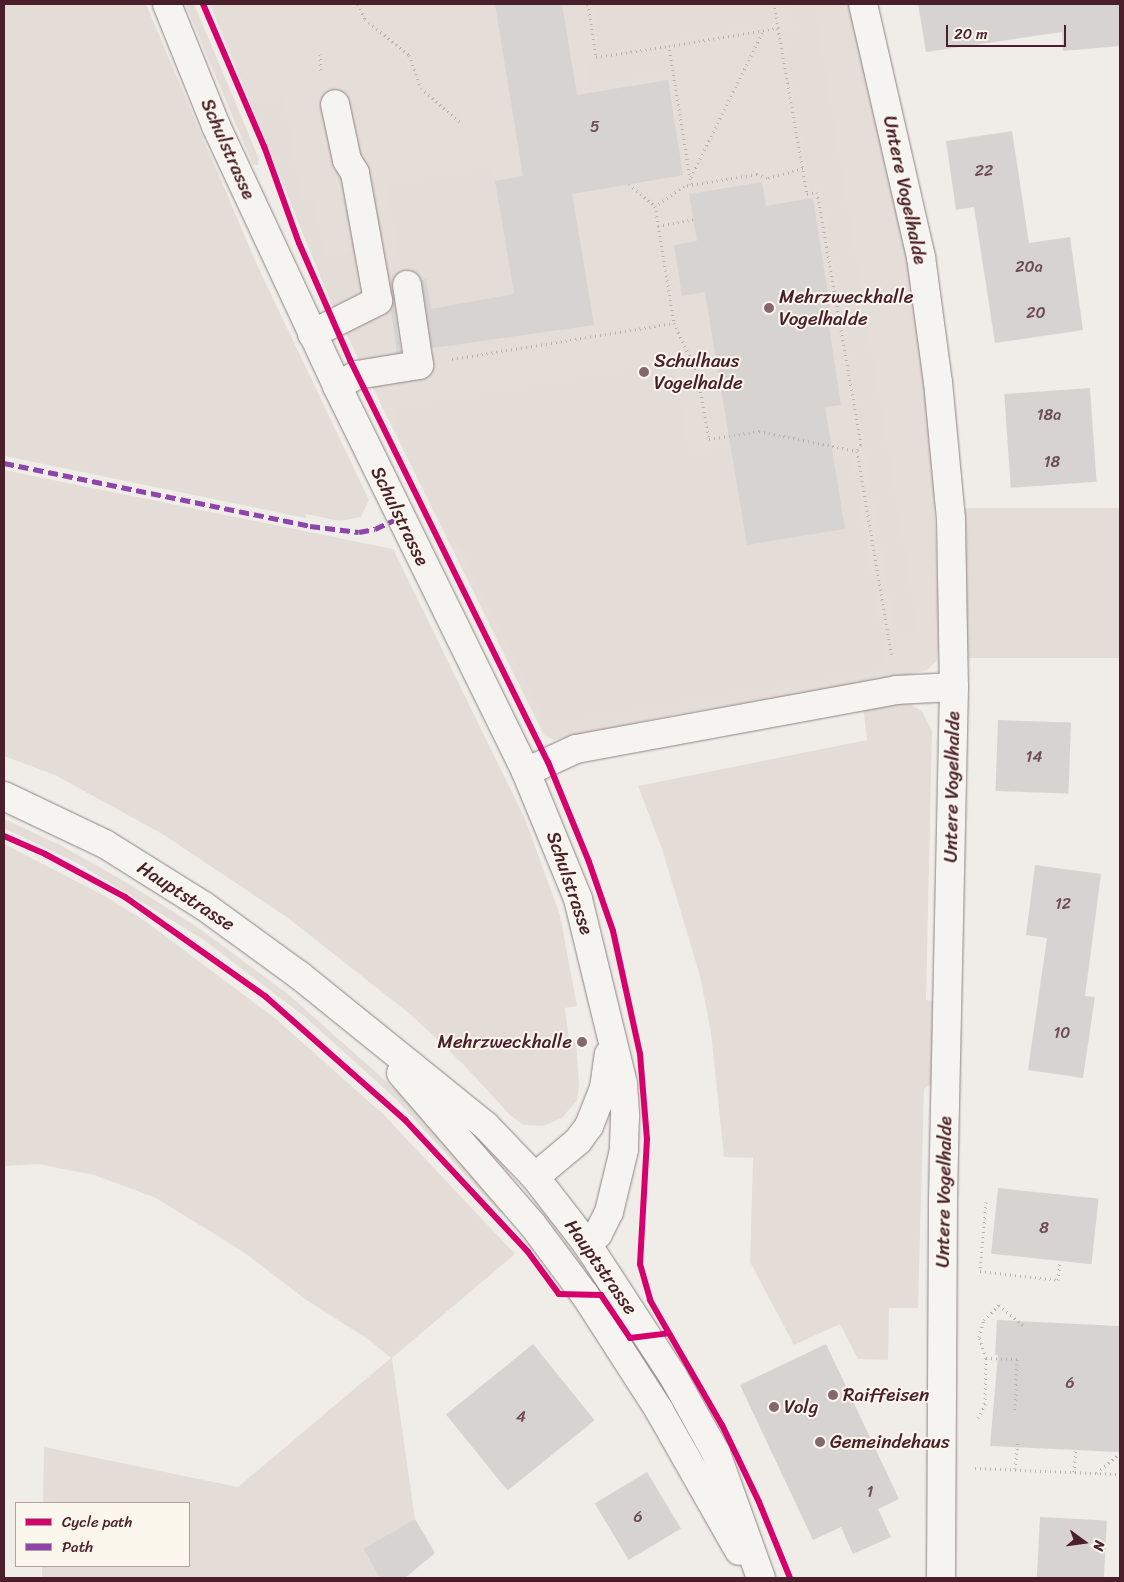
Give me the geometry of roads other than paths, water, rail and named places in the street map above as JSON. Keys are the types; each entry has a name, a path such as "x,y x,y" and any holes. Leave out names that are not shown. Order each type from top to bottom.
{"street":[{"name":"Schulstrasse","path":"167,4 216,126 312,334 526,772 578,899 622,1084 624,1150 609,1212 598,1234 587,1244"},
{"name":"Untere Vogelhalde","path":"863,4 921,257 938,382 951,519 954,687 943,1190 941,1578"},
{"path":"312,334 378,301 355,173 347,160 335,104"},
{"path":"337,386 357,376 419,365 407,285"},
{"path":"526,772 576,749 896,690 954,687"},
{"name":"Hauptstrasse","path":"4,796 105,844 204,906 354,1020 485,1125 535,1177 587,1244 648,1336 716,1453 761,1578"},
{"name":"Hauptstrasse","path":"354,1020 538,1233 616,1341 753,1578"},
{"name":"Schulstrasse","path":"535,1177 578,1141 589,1126 604,1088 611,1035"},
{"path":"535,1177 538,1233 587,1244"}],"place":[{"name":"Mehrzweckhalle Vogelhalde","path":"769,308"},
{"name":"Schulhaus Vogelhalde","path":"644,372"},
{"name":"Mehrzweckhalle","path":"582,1042"},
{"name":"Raiffeisen","path":"833,1395"},
{"name":"Volg","path":"774,1407"},
{"name":"Gemeindehaus","path":"820,1442"}]}
